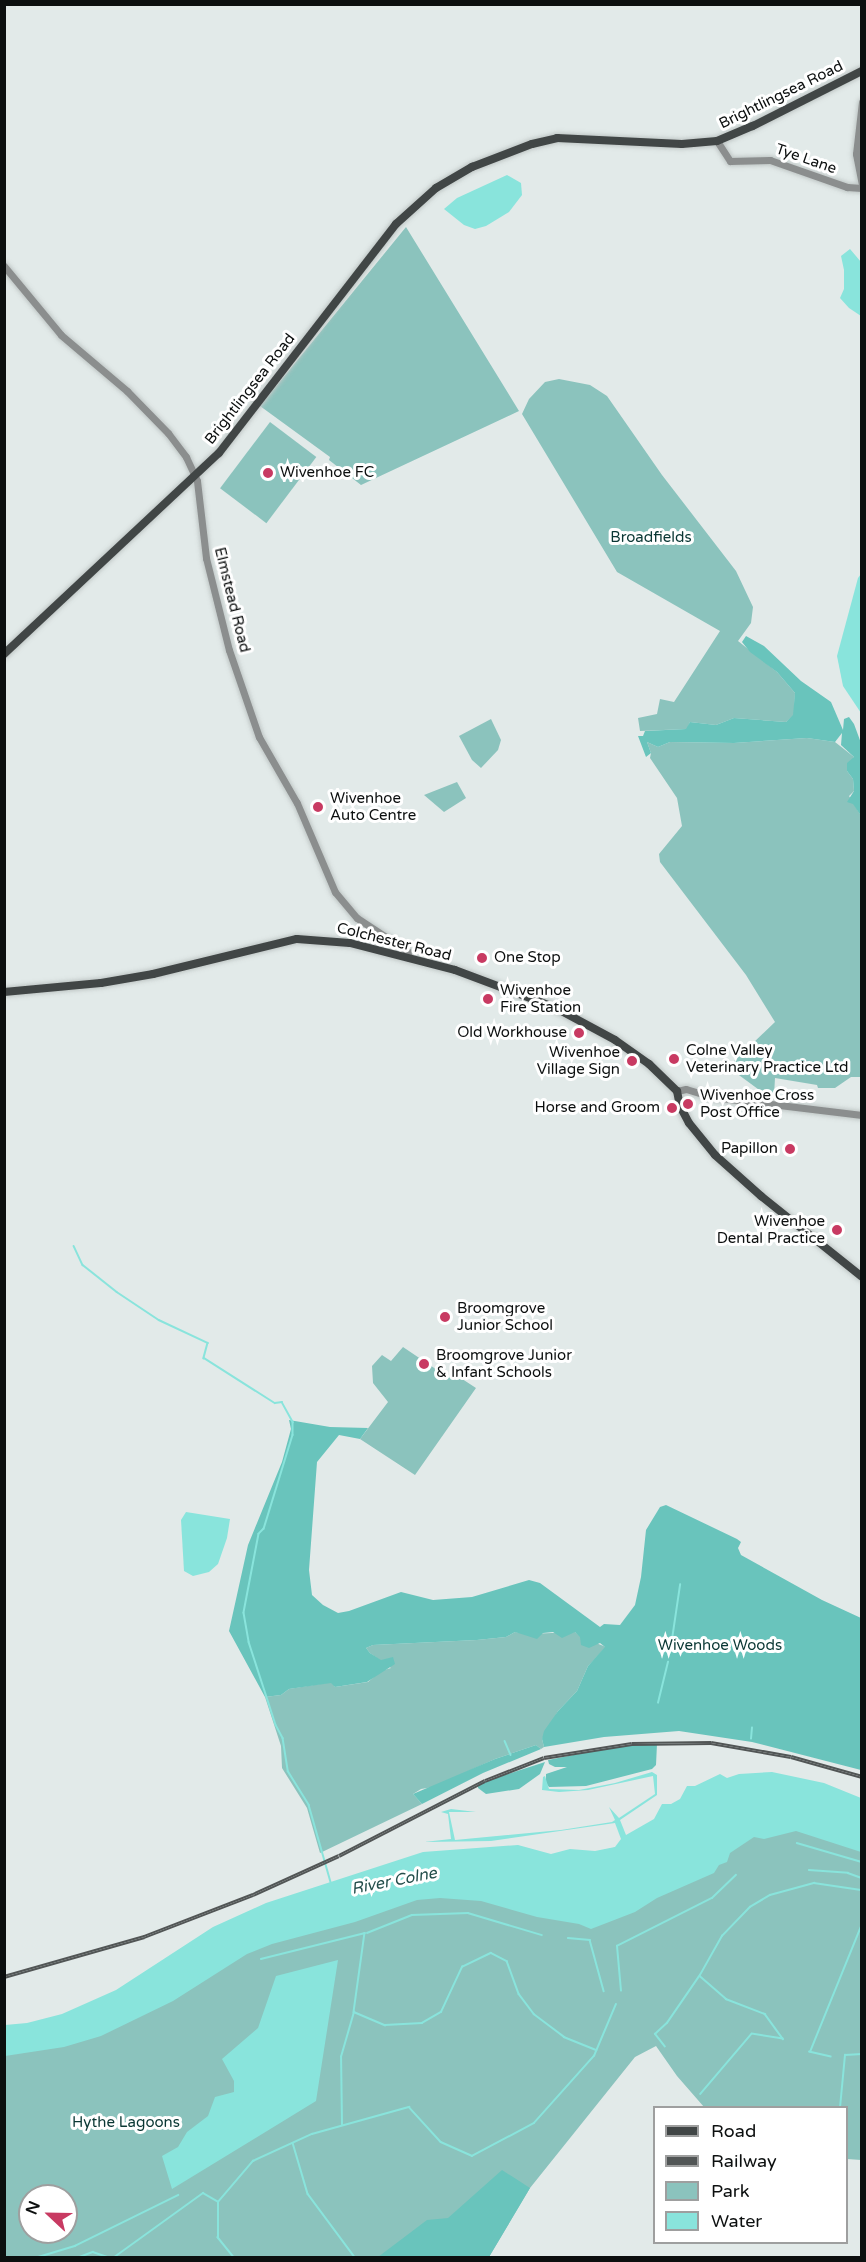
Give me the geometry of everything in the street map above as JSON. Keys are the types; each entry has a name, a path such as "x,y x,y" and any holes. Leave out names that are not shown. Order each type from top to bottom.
{"main road":[{"name":"Brightlingsea Road","path":"4,654 219,453 377,247 422,199 465,170 532,144 573,137 664,144 717,141 753,126 861,71"},
{"name":"Colchester Road","path":"4,992 101,983 153,974 297,939 350,943 487,981 576,1018 649,1064 676,1091"},
{"path":"676,1091 683,1112 701,1139 725,1165 861,1277"}],"street":[{"name":"Tye Lane","path":"717,141 730,161 770,160 847,187 861,187 856,154 861,102"},
{"name":"Elmstead Road","path":"4,266 61,334 148,411 186,457 195,474 206,558 232,661 259,737 297,803 335,892 357,918 407,951 409,958"},
{"path":"676,1091 686,1089 713,1097 861,1115"}],"green space":[{"path":"406,227 519,411 361,485 329,460 330,457 260,406"},
{"name":"Broadfields","path":"559,379 590,385 607,396 662,475 736,571 753,607 751,623 738,641 777,672 795,693 794,715 786,722 734,718 716,725 690,722 687,729 640,731 638,718 657,714 660,699 674,702 720,631 617,572 522,414 529,399 545,382"},
{"name":"Wivenhoe FC","path":"270,422 316,457 266,523 220,488"},
{"path":"746,636 764,646 801,681 831,702 843,730 844,719 849,717 854,724 861,743 861,816 853,804 847,802 854,791 853,779 847,771 847,763 854,757 841,745 842,733 835,742 807,738 734,743 670,742 658,747 647,742 651,753 646,757 638,736 643,736 645,731 686,729 690,722 716,725 734,718 786,722 793,715 795,693 777,672 750,652 742,642"},
{"path":"491,719 501,740 498,750 481,768 472,760 459,736"},
{"path":"807,738 835,742 854,757 847,771 853,779 854,791 849,796 861,816 861,1077 851,1077 835,1088 818,1088 817,1085 775,1078 774,1096 766,1095 728,1067 775,1022 746,975 660,862 659,854 682,826 677,798 650,758 651,753 647,742 658,747 670,742 734,743"},
{"path":"457,782 466,798 444,812 424,795"},
{"path":"403,1347 449,1378 453,1373 476,1388 415,1475 360,1439 388,1402 373,1383 372,1366 382,1355 391,1361"},
{"name":"Wivenhoe Woods","path":"289,1420 330,1427 368,1428 360,1439 339,1435 317,1462 309,1570 312,1595 323,1605 338,1613 401,1592 433,1600 472,1597 529,1580 540,1583 600,1627 604,1624 620,1625 635,1605 641,1577 646,1530 660,1507 666,1505 737,1539 741,1542 738,1548 741,1555 822,1600 861,1618 861,1770 752,1742 679,1731 604,1737 544,1747 542,1739 544,1731 558,1711 577,1691 588,1666 605,1647 600,1643 589,1648 581,1645 580,1637 575,1632 562,1638 553,1632 543,1633 537,1639 515,1632 506,1637 477,1640 373,1645 366,1648 370,1653 381,1660 393,1657 395,1664 367,1682 335,1687 331,1683 289,1689 281,1695 265,1697 229,1631 248,1545 282,1462 291,1429"},
{"path":"515,1632 529,1634 575,1632 581,1637 606,1647 588,1666 577,1691 558,1711 542,1739 544,1747 541,1749 536,1745 495,1759 433,1787 421,1789 413,1794 422,1804 320,1853 307,1808 282,1768 281,1746 265,1697 281,1695 289,1689 332,1682 335,1687 368,1682 381,1671 391,1668 366,1648 373,1645 477,1640 506,1637"},
{"path":"657,1744 656,1765 652,1769 586,1786 549,1787 546,1783 546,1774 567,1767 555,1767 549,1764 548,1760 614,1747"},
{"path":"536,1745 541,1749 483,1773 422,1804 413,1794 495,1759"},
{"path":"545,1762 540,1774 519,1789 486,1794 478,1788 478,1784"},
{"name":"Hythe Lagoons","path":"719,1825 861,1829 861,2160 848,2159 848,2106 703,2106 677,2076 656,2046 635,2057 530,2188 489,2257 5,2257 4,2052 212,1958 466,1880"},
{"path":"502,2170 530,2188 489,2257 378,2257 427,2220 448,2218"}],"water":[{"path":"507,175 521,183 522,195 509,212 486,226 475,229 464,225 444,209 457,198"},
{"path":"850,249 861,262 861,316 840,298 844,289 841,256"},
{"path":"861,574 861,713 843,686 837,656"},
{"path":"186,1512 230,1519 227,1538 218,1564 209,1572 193,1576 184,1571 181,1520"},
{"name":"River Colne","path":"652,1772 657,1775 657,1795 620,1820 626,1835 654,1819 662,1804 671,1804 680,1799 687,1786 695,1786 720,1774 727,1778 739,1774 772,1772 824,1783 861,1798 861,1852 796,1831 764,1839 754,1837 730,1853 727,1862 719,1865 714,1873 657,1898 635,1912 591,1929 579,1924 537,1917 481,1901 440,1898 417,1900 355,1922 272,1944 247,1954 173,2001 101,2036 64,2047 5,2056 5,2025 27,2023 62,2014 116,1990 213,1927 266,1903 423,1852 518,1845 551,1854 570,1849 595,1851 615,1847 621,1839 615,1823 491,1841 424,1842 451,1839 448,1814 441,1812 451,1809 476,1812 449,1812 455,1840 561,1830 612,1822 615,1820 609,1807 619,1818 655,1794 653,1776 588,1790 559,1792 542,1790 543,1777 545,1776 549,1789 579,1790 615,1783"},
{"path":"338,1960 316,2101 172,2189 162,2156 178,2147 187,2132 208,2116 215,2097 234,2092 234,2081 222,2059 258,2028 276,1976"}],"waterway":[{"path":"74,1246 83,1265 117,1292 159,1320 208,1343 204,1358 275,1403 282,1402 293,1422 293,1435 264,1529 259,1534 244,1613 249,1642 276,1725 283,1738 288,1771 309,1805 331,1882"},
{"path":"670,1653 680,1585"},
{"path":"658,1703 668,1662"},
{"path":"751,1739 752,1728"},
{"path":"505,1741 511,1755"},
{"path":"797,1843 862,1862"},
{"path":"809,1870 848,1873 862,1878"},
{"path":"621,1991 617,1946 712,1898 736,1875"},
{"path":"665,2047 655,2034 667,2023 700,1975 722,1936 750,1907 770,1895 814,1883 862,1890"},
{"path":"367,1933 412,1915 468,1913 542,1935"},
{"path":"831,2057 810,2052 862,1924"},
{"path":"261,1959 365,1933 354,2012 385,2025 422,2023 441,2012 462,1967 491,1953 507,1961 519,1994 534,2014 564,2037 596,2050"},
{"path":"568,1938 590,1940 604,1991"},
{"path":"700,1976 726,1999 765,2014 783,2039 752,2034 701,2094"},
{"path":"234,2258 218,2238 218,2202 253,2161 312,2134 409,2107 441,2142 472,2156 534,2123 594,2056 616,2004"},
{"path":"342,2125 341,2057 354,2012"},
{"path":"840,2106 845,2055 862,2054"},
{"path":"293,2143 308,2194 354,2256"},
{"path":"113,2258 203,2193 217,2201"},
{"path":"35,2258 75,2246 178,2195"},
{"path":"77,2258 93,2252 110,2258"}],"railway":[{"path":"4,1977 144,1937 253,1895 339,1856 485,1781 544,1758 632,1744 711,1743 791,1757 862,1777"}],"place":[{"name":"Wivenhoe FC","path":"268,473"},
{"name":"Wivenhoe Auto Centre","path":"318,807"},
{"name":"One Stop","path":"482,958"},
{"name":"Wivenhoe Fire Station","path":"488,999"},
{"name":"Old Workhouse","path":"579,1033"},
{"name":"Colne Valley Veterinary Practice Ltd","path":"674,1059"},
{"name":"Wivenhoe Village Sign","path":"632,1061"},
{"name":"Wivenhoe Cross Post Office","path":"688,1104"},
{"name":"Horse and Groom","path":"672,1108"},
{"name":"Papillon","path":"790,1149"},
{"name":"Wivenhoe Dental Practice","path":"837,1230"},
{"name":"Broomgrove Junior School","path":"445,1317"},
{"name":"Broomgrove Junior & Infant Schools","path":"424,1364"}]}
